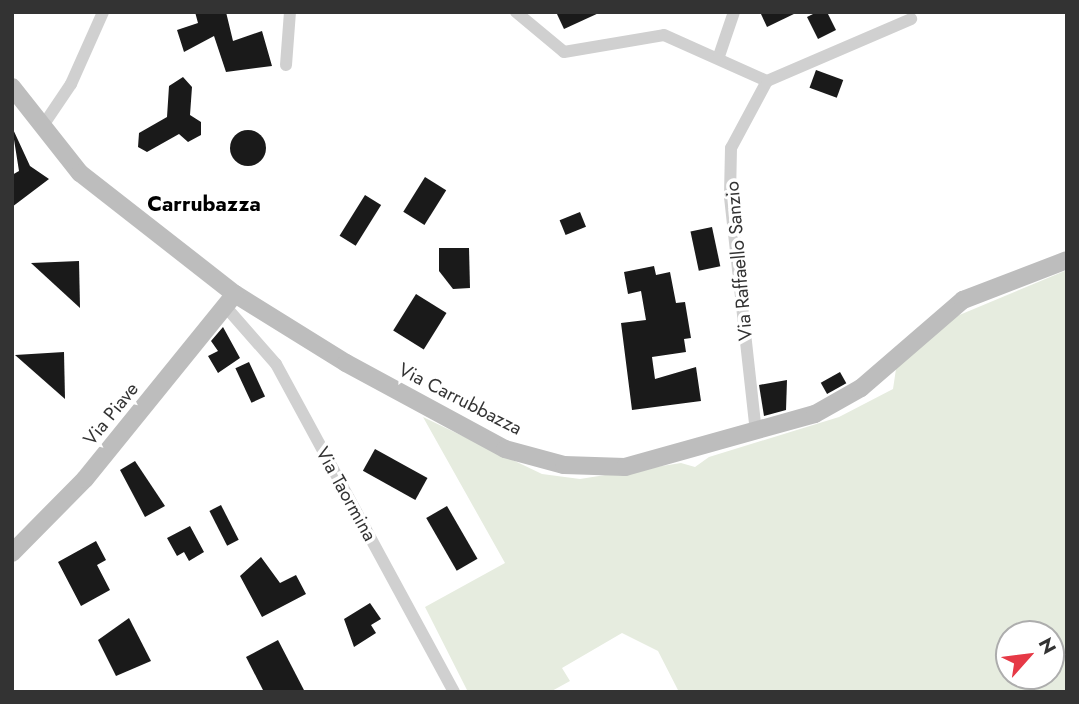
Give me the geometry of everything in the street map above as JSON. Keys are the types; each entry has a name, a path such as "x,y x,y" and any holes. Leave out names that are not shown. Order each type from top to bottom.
{"main road":[{"name":"Via Carrubbazza","path":"12,87 42,127 127,215 230,300 346,363 535,459 625,467 756,433 837,404 963,300 1067,260"},
{"name":"Via Piave","path":"12,553 85,479 230,300"}],"street":[{"path":"42,127 71,84 103,12"},
{"path":"286,65 290,12"},
{"path":"516,12 564,52 664,35 719,57 768,81 911,19"},
{"path":"719,57 734,12"},
{"name":"Via Raffaello Sanzio","path":"756,433 730,197 731,148 768,81"},
{"name":"Via Taormina","path":"230,300 276,365 454,692"}],"shaded area":[{"path":"1067,270 1067,692 679,692 658,651 622,633 562,668 570,681 550,692 468,692 425,607 505,563 423,417 542,474 580,479 681,463 695,467 709,457 839,417 893,389 896,369 945,321"}],"building":[{"path":"195,12 226,12 233,41 262,31 272,66 226,72 214,36 184,52 177,30 198,23"},
{"path":"556,12 601,12 564,29"},
{"path":"760,12 798,12 767,27"},
{"path":"817,12 827,12 836,30 818,39 807,17"},
{"path":"816,70 843,80 837,98 810,88"},
{"path":"183,77 192,87 190,115 201,122 201,135 188,142 179,134 147,152 138,147 139,133 167,117 169,86"},
{"path":"12,127 30,166 49,179 12,207 12,175 19,171"},
{"path":"248,130 261,135 266,148 261,161 248,166 235,161 230,148 235,135"},
{"path":"425,177 446,190 424,225 403,212"},
{"path":"365,195 381,205 356,246 340,236"},
{"path":"580,212 586,227 566,235 560,220"},
{"path":"712,227 720,266 699,271 690,232"},
{"path":"439,248 469,248 470,288 453,289 439,271"},
{"path":"79,261 80,308 31,263"},
{"path":"654,266 656,275 670,272 676,303 685,302 691,338 684,339 686,352 652,357 655,379 696,367 701,401 632,410 621,323 646,320 641,291 628,294 624,272"},
{"path":"416,294 447,313 424,350 393,330"},
{"path":"223,327 240,358 218,373 208,356 218,351 211,341"},
{"path":"64,352 65,399 15,355"},
{"path":"249,362 265,396 251,403 235,368"},
{"path":"840,372 846,383 827,394 821,383"},
{"path":"787,380 786,410 764,416 759,385"},
{"path":"375,449 427,478 415,500 363,471"},
{"path":"135,461 165,506 145,517 120,470"},
{"path":"221,505 239,540 227,546 209,511"},
{"path":"447,506 478,559 457,571 426,518"},
{"path":"190,526 204,552 189,561 184,552 177,556 167,538"},
{"path":"96,541 106,560 97,565 110,590 81,606 58,562"},
{"path":"261,557 280,583 296,575 306,594 262,617 240,576"},
{"path":"370,603 381,619 371,625 376,633 354,647 344,619"},
{"path":"129,618 151,661 116,676 98,640"},
{"path":"278,640 305,692 264,692 246,657"}],"district":[{"name":"Carrubazza","path":"204,204"}]}
